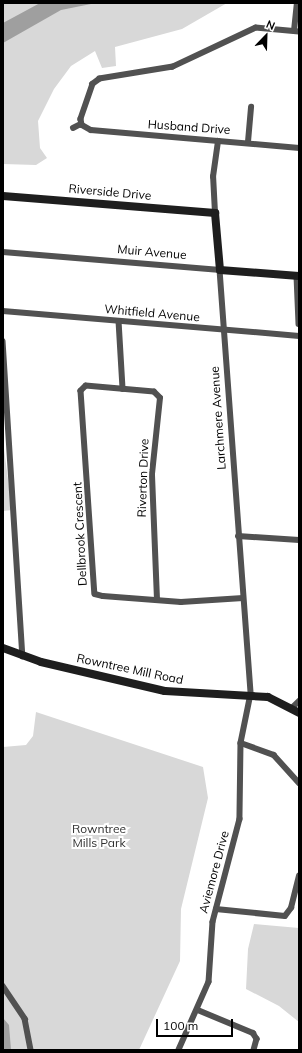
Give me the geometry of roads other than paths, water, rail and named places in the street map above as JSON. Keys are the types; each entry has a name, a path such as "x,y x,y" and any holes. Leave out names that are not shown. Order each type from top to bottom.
{"street":[{"path":"73,128 81,123 93,84 100,79 173,67 252,29 296,31 297,3"},
{"path":"248,142 251,107"},
{"name":"Husband Drive","path":"81,123 91,130 218,141 248,142 299,148"},
{"name":"Larchmere Avenue","path":"218,141 213,177 215,212 251,694"},
{"name":"Riverside Drive","path":"3,196 215,212"},
{"name":"Muir Avenue","path":"3,252 298,276"},
{"path":"298,276 299,324"},
{"name":"Whitfield Avenue","path":"3,311 119,320 224,331 299,336"},
{"path":"119,320 122,389"},
{"path":"3,341 23,656"},
{"name":"Dellbrook Crescent","path":"122,389 88,386 81,391 94,590 99,596 157,600 244,598"},
{"name":"Riverton Drive","path":"122,389 154,392 160,398 152,474 157,600"},
{"path":"238,536 299,540"},
{"name":"Rowntree Mill Road","path":"3,648 23,656 179,693 251,694 268,697 292,708 299,713"},
{"name":"Aviemore Drive","path":"179,1050 198,1010 211,972 216,909 240,819 241,743 251,694"},
{"path":"292,708 299,701"},
{"path":"241,743 274,755 299,783"},
{"path":"216,909 285,916 291,908 299,876"},
{"path":"3,986 25,1019 32,1050"},
{"path":"198,1010 253,1033 256,1039 254,1050"}],"park label":[{"name":"Rowntree Mills Park","path":"99,836"}]}
